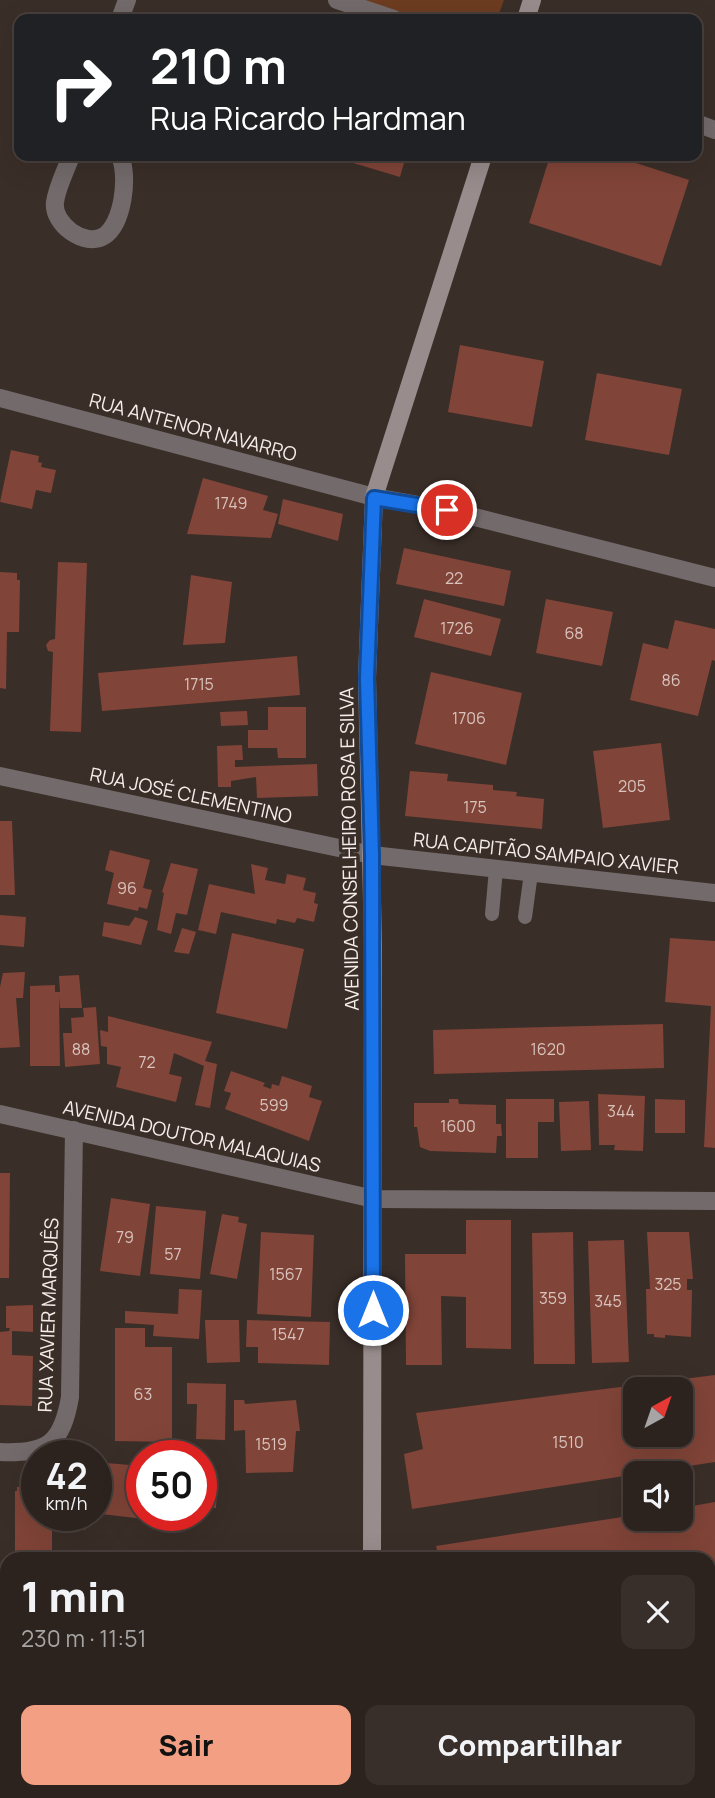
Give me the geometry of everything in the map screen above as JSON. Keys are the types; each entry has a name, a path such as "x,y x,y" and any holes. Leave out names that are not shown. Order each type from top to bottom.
{"main road":[{"name":"AVENIDA CONSELHEIRO ROSA E SILVA","path":"372,1552 374,1199 372,855 367,678 374,498 481,161"}],"street":[{"path":"337,0 379,14"},
{"path":"69,161 55,202 55,214 66,230 93,240 103,237 114,228 126,182 121,161"},
{"name":"RUA ANTENOR NAVARRO","path":"0,398 374,498 447,510 715,578"},
{"name":"RUA JOSÉ CLEMENTINO","path":"0,775 372,855"},
{"name":"RUA CAPITÃO SAMPAIO XAVIER","path":"372,855 715,893"},
{"name":"AVENIDA DOUTOR MALAQUIAS","path":"0,1114 374,1199 715,1201"},
{"name":"RUA XAVIER MARQUÊS","path":"0,1452 40,1450 55,1437 66,1421 70,1397 74,1130"}],"lane":[{"path":"492,914 496,869"},
{"path":"526,917 531,873"}],"shaded area":[{"path":"364,0 504,0 499,14 405,14"}],"building":[{"path":"347,161 405,161 400,177"},
{"path":"548,161 630,161 689,180 661,266 529,223"},
{"path":"460,345 544,361 532,427 448,412"},
{"path":"597,373 682,389 669,455 585,440"},
{"path":"11,450 39,456 41,467 56,470 51,493 36,490 32,509 0,502"},
{"path":"203,478 268,496 263,510 278,514 271,538 187,534"},
{"path":"283,499 343,514 338,541 278,524"},
{"path":"404,548 511,571 504,606 396,584"},
{"path":"58,562 87,563 81,732 50,731 53,652 48,651 46,645 55,639"},
{"path":"0,572 17,573 17,580 20,580 19,632 7,632 6,689 0,688"},
{"path":"191,575 232,582 225,643 183,645"},
{"path":"424,599 501,619 491,656 414,637"},
{"path":"546,599 613,612 602,666 536,653"},
{"path":"675,620 715,629 715,661 712,660 698,716 630,700 643,643 668,649"},
{"path":"297,656 300,695 102,711 98,673"},
{"path":"431,672 522,693 506,765 415,744"},
{"path":"268,707 306,707 306,758 278,758 277,748 248,748 248,730 268,730"},
{"path":"247,711 248,725 221,726 220,712"},
{"path":"661,743 670,820 603,828 593,751"},
{"path":"242,745 243,760 235,760 235,767 317,764 318,796 257,798 256,777 231,781 231,787 218,787 217,746"},
{"path":"410,771 448,774 447,781 493,785 493,790 517,792 516,796 544,799 542,829 405,816"},
{"path":"0,821 12,821 15,895 0,895"},
{"path":"110,850 150,860 143,888 152,890 147,909 139,907 138,911 107,904 114,873 105,870"},
{"path":"171,863 198,869 187,915 176,913 171,934 157,930 164,893 162,892"},
{"path":"251,864 268,868 265,880 285,884 287,874 306,878 303,890 316,893 314,903 318,904 314,922 297,918 295,923 277,919 276,924 221,912 216,934 198,930 209,884 255,894"},
{"path":"0,915 26,917 24,947 0,945"},
{"path":"135,917 148,921 141,945 102,936 104,922 129,926"},
{"path":"182,928 196,932 189,954 174,952"},
{"path":"232,933 304,949 287,1029 216,1013"},
{"path":"670,938 715,941 715,1148 704,1147 711,1006 665,1002"},
{"path":"25,972 23,998 16,998 20,1047 0,1048 0,987 3,973"},
{"path":"79,975 82,1008 60,1008 59,996 60,1066 30,1066 30,986 55,985 55,992 60,992 59,976"},
{"path":"96,1007 100,1064 65,1067 63,1033 72,1033 71,1018 84,1017 83,1008"},
{"path":"108,1016 212,1042 205,1061 217,1064 210,1108 195,1105 204,1066 174,1053 169,1074 182,1077 176,1102 116,1087 121,1067 107,1064 107,1047 101,1046 100,1030 108,1032"},
{"path":"663,1024 664,1068 434,1074 433,1030"},
{"path":"231,1071 265,1083 263,1086 271,1089 272,1084 279,1086 282,1076 312,1086 309,1097 322,1101 309,1141 225,1109 231,1093 224,1091"},
{"path":"598,1094 645,1096 643,1151 614,1150 615,1145 599,1145"},
{"path":"449,1099 458,1099 459,1104 496,1105 496,1124 501,1124 502,1136 497,1136 496,1153 430,1151 420,1147 417,1127 414,1127 414,1103 449,1103"},
{"path":"506,1099 554,1099 554,1122 538,1122 538,1158 506,1158"},
{"path":"655,1099 685,1100 685,1133 655,1133"},
{"path":"589,1101 591,1150 561,1151 559,1102"},
{"path":"0,1173 10,1173 9,1278 0,1278"},
{"path":"111,1198 150,1204 140,1276 100,1271"},
{"path":"156,1206 206,1211 200,1279 150,1274"},
{"path":"222,1214 239,1217 238,1222 247,1224 237,1279 210,1274"},
{"path":"466,1220 511,1220 511,1349 466,1348 466,1297 441,1296 442,1365 406,1365 405,1254 466,1254"},
{"path":"261,1232 314,1235 311,1317 257,1314"},
{"path":"573,1232 575,1364 534,1364 532,1233"},
{"path":"647,1232 689,1232 693,1279 687,1279 687,1290 692,1290 691,1337 665,1335 665,1338 647,1334 646,1289 650,1289"},
{"path":"624,1240 629,1362 592,1363 588,1241"},
{"path":"179,1289 202,1290 199,1339 153,1336 154,1325 125,1323 125,1311 178,1314"},
{"path":"33,1305 33,1332 12,1331 12,1355 33,1356 32,1406 0,1405 0,1332 9,1331 10,1328 6,1328 6,1306"},
{"path":"205,1320 239,1320 240,1362 207,1363"},
{"path":"247,1320 330,1322 329,1365 258,1363 258,1347 246,1347"},
{"path":"115,1328 145,1328 145,1347 172,1347 172,1440 115,1441"},
{"path":"715,1375 715,1462 693,1465 693,1461 623,1461 623,1476 412,1509 404,1454 423,1449 416,1413 623,1387 623,1447 693,1447 693,1378"},
{"path":"187,1383 226,1384 225,1440 196,1439 197,1404 187,1404"},
{"path":"234,1400 244,1400 245,1404 296,1400 300,1431 296,1431 293,1472 246,1473 245,1430 234,1431"},
{"path":"112,1464 126,1465 126,1517 112,1515"},
{"path":"17,1487 21,1487 21,1531 52,1531 52,1552 15,1552"},
{"path":"715,1502 715,1552 437,1552 436,1546 623,1517 623,1531 693,1531 693,1506"}],"route":[{"path":"373,1310 372,855 367,678 374,498 447,510"}]}
